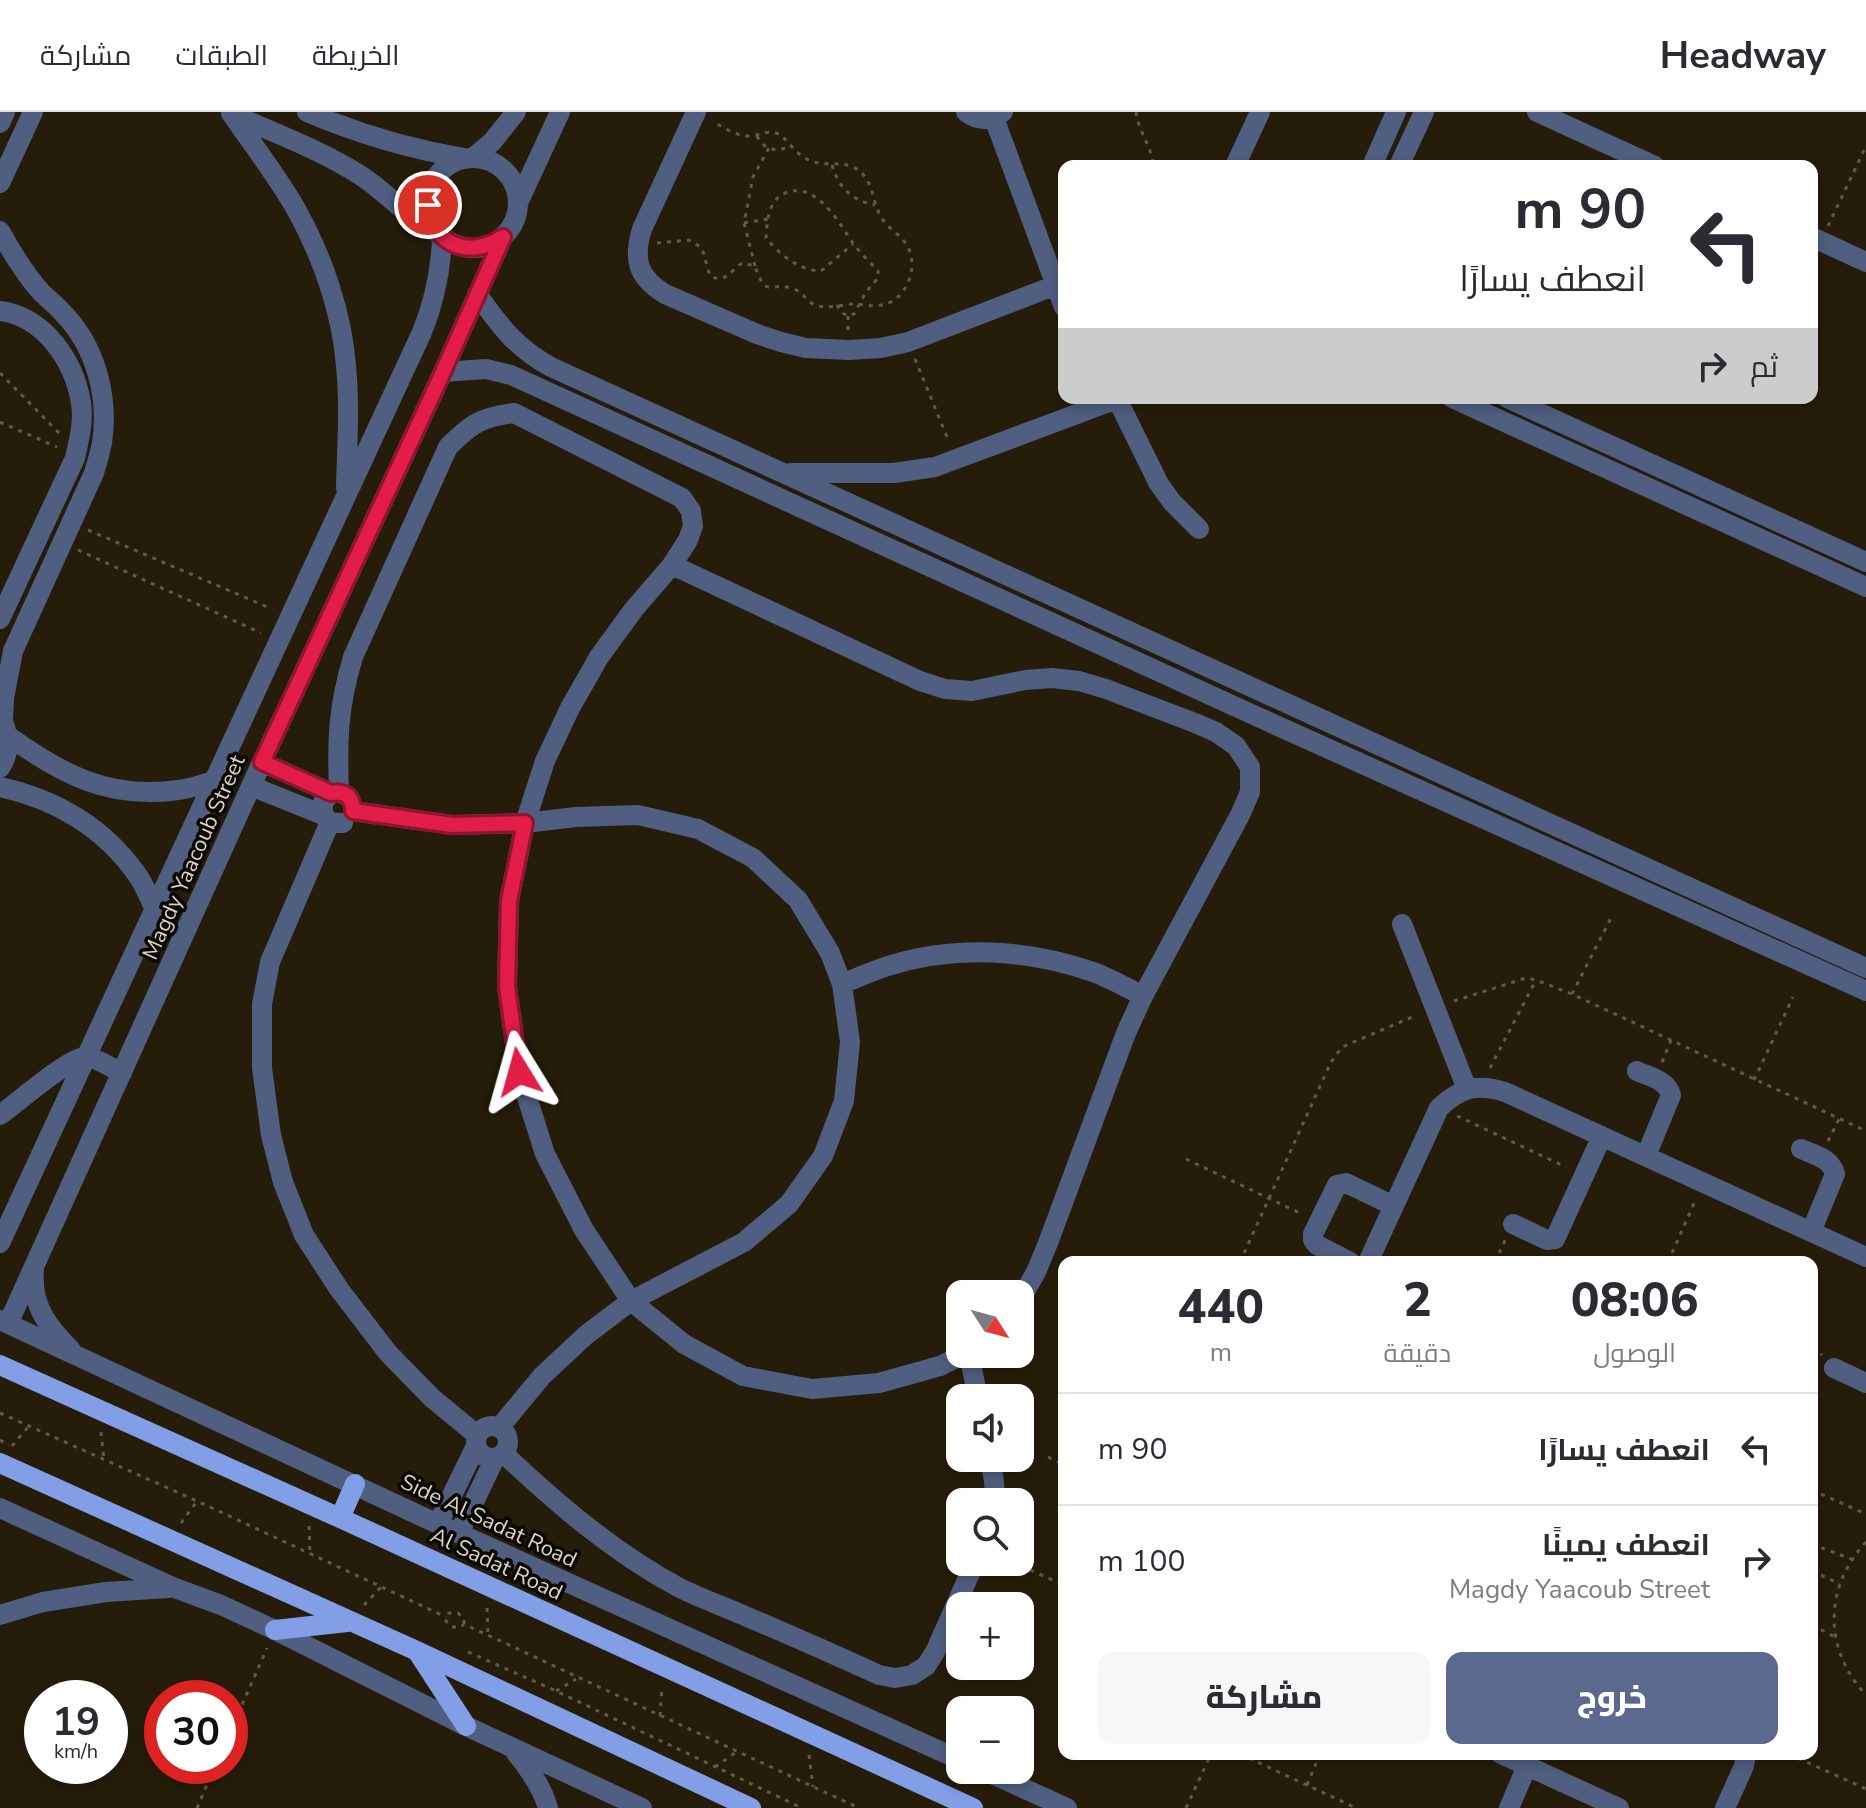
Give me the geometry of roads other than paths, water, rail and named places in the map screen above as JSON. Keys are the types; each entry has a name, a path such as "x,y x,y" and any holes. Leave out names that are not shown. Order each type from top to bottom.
{"main road":[{"name":"Al Sadat Road","path":"0,1365 973,1808"},
{"path":"6,1454 351,1622 751,1808"},
{"path":"340,1518 355,1484"},
{"path":"275,1630 351,1622"},
{"path":"417,1651 466,1726"}],"street":[{"path":"0,123 5,112"},
{"path":"0,183 33,112"},
{"path":"230,112 339,163 371,183 410,217 453,244 479,248 503,237 514,221 518,203 560,112"},
{"path":"230,112 295,209 314,245 328,283 346,362 349,403 346,496"},
{"path":"307,112 349,130 387,141 425,151 488,160 510,177 518,203"},
{"path":"441,235 429,216 428,194 437,175 454,162 469,158 492,142 516,112"},
{"path":"966,112 976,118 998,115 1058,279"},
{"path":"1238,160 1260,112"},
{"path":"1375,160 1396,112"},
{"path":"1537,112 1642,160"},
{"path":"696,113 637,245 639,266 654,287 757,334 806,348 830,349 881,348 908,342 1058,285"},
{"path":"1402,160 1424,113"},
{"path":"0,231 19,264 81,336 94,362 102,389 104,417 102,446 94,473 5,665 3,725 7,749 0,768"},
{"name":"Magdy Yaacoub Street","path":"2,1236 431,310 440,274 441,235"},
{"name":"Magdy Yaacoub Street","path":"4,1322 34,1265 503,237"},
{"path":"1818,240 1866,262"},
{"path":"477,294 517,345 551,367 1866,968"},
{"path":"25,317 43,295"},
{"path":"0,311 25,317 46,333 63,354 75,378 81,405 81,432 76,453 0,619"},
{"path":"540,388 551,367"},
{"path":"443,372 486,369 511,375 1866,991"},
{"path":"782,473 916,471 952,461 1094,404"},
{"path":"1104,404 1165,493 1199,529"},
{"path":"1465,404 1866,587"},
{"path":"1520,404 1866,562"},
{"path":"499,1456 490,1458 481,1455 477,1441 388,1353 339,1289 304,1235 283,1182 271,1135 262,1068 262,1004 270,962 327,819 323,802 335,792 339,720 343,690 353,657 448,447 467,428 490,416 514,413 682,498 691,511 693,526 672,565 634,609 599,657 570,708 545,761 525,823 509,901 507,987 519,1072 545,1154 584,1230 631,1301 684,1344 743,1376 812,1389 879,1383 946,1363"},
{"path":"1657,492 1667,471"},
{"path":"672,565 920,681 945,689 972,691 1025,680 1052,678 1079,681 1216,732 1236,746 1250,767 1250,792 1240,815 1126,1033 1031,1280"},
{"path":"1258,717 1267,695"},
{"path":"3,725 38,758 70,776 105,787 141,792 178,790 214,781"},
{"path":"251,786 336,824 347,821 353,811 351,798 346,794 262,762"},
{"path":"0,787 56,805 88,824 116,848 139,877 155,909"},
{"path":"353,811 452,825 638,815 698,829 753,858 798,900 830,953 842,984 850,1042 844,1101 823,1156 789,1204 744,1242 631,1301 586,1335 542,1376 499,1428"},
{"path":"1402,924 1435,1007 1473,1088"},
{"path":"842,984 889,966 940,954 993,951 1058,961 1096,973 1143,996"},
{"path":"0,1115 62,1068 87,1057 122,1073"},
{"path":"1637,1071 1663,1082 1671,1095 1646,1156"},
{"path":"1371,1256 1439,1108 1457,1093 1473,1088 1493,1088 1866,1257"},
{"path":"1513,1224 1553,1240 1602,1136"},
{"path":"1801,1149 1831,1164 1835,1174 1811,1232"},
{"path":"1339,1256 1314,1243 1313,1234 1335,1188 1343,1182 1394,1206"},
{"path":"34,1265 32,1288 37,1303 55,1334 80,1358"},
{"name":"Side Al Sadat Road","path":"4,1322 438,1524 946,1754"},
{"path":"1834,1368 1866,1383"},
{"path":"438,1524 484,1428 495,1426 507,1440 506,1449 499,1456 459,1533"},
{"path":"499,1456 603,1539 679,1588 879,1675 895,1678 912,1675 926,1666 969,1576"},
{"path":"0,1509 275,1630 466,1726 642,1808"},
{"path":"0,1615 43,1602 106,1592 175,1588"},
{"path":"511,1747 531,1771 548,1808"},
{"path":"1514,1760 1619,1808"},
{"path":"1725,1808 1745,1760"},
{"path":"1509,1808 1527,1766"},
{"path":"1014,1784 1067,1808"}]}
